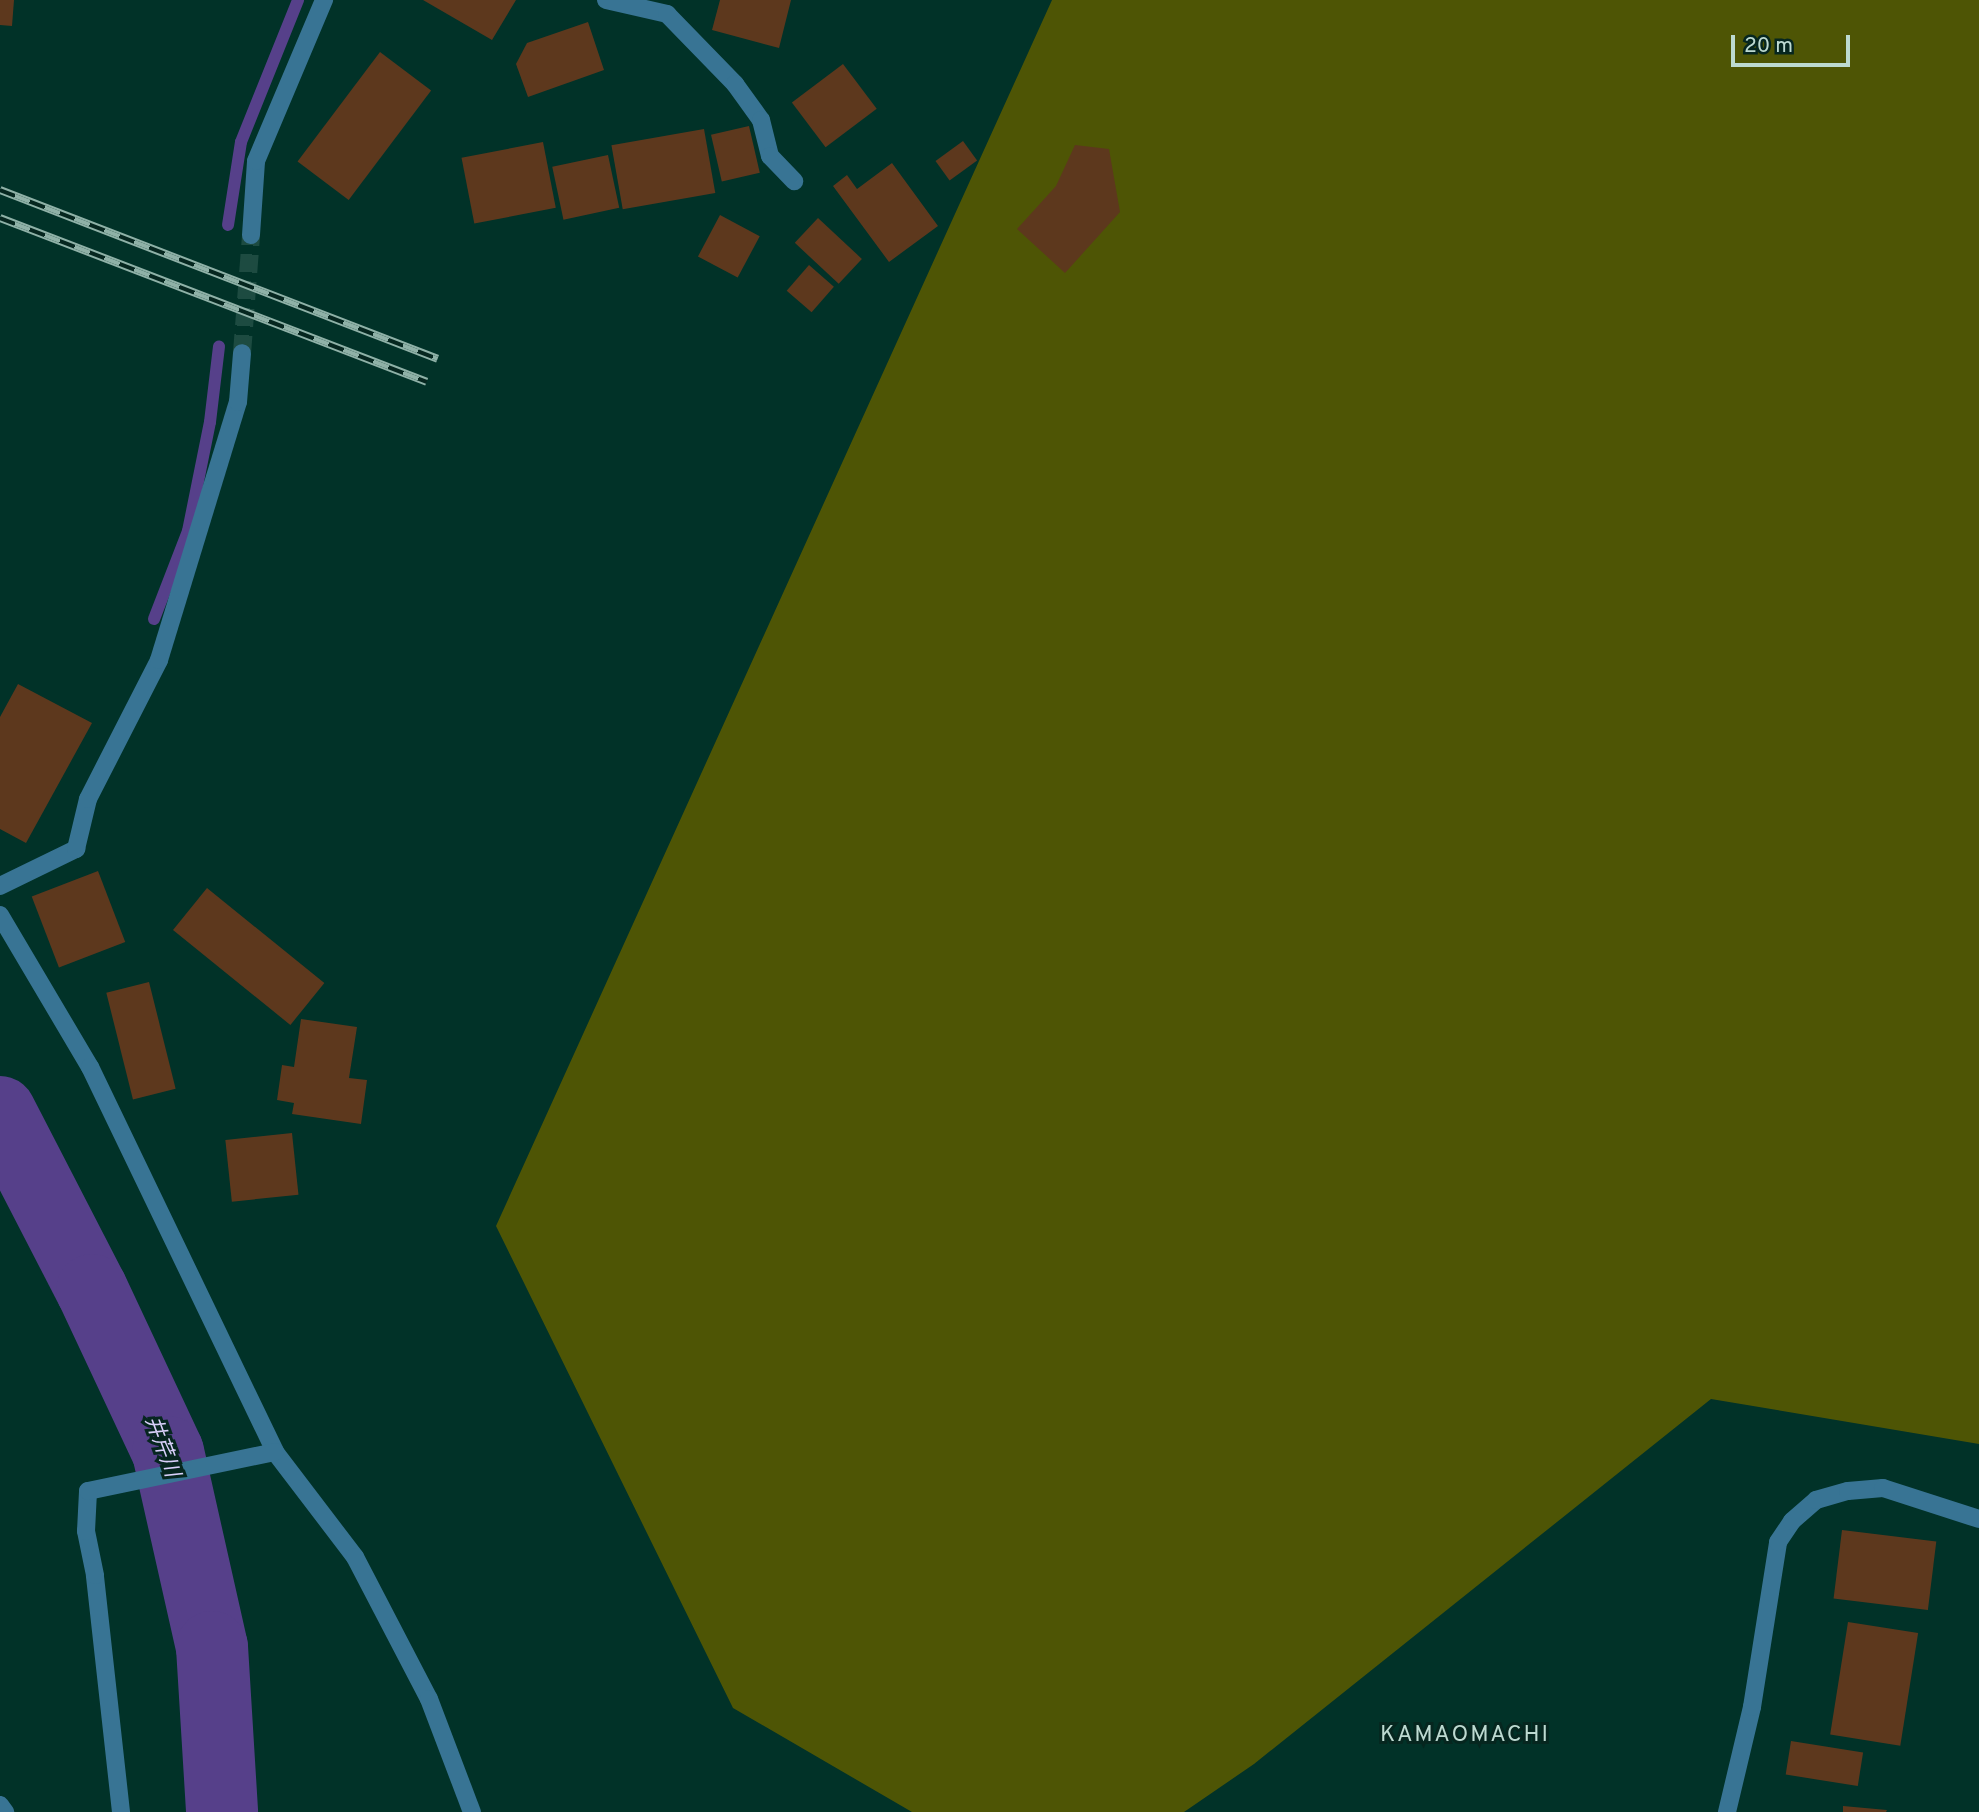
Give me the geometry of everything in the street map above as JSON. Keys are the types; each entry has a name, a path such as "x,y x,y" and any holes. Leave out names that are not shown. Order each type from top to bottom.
{"street":[{"path":"251,235 256,161 324,0"},
{"path":"606,0 667,14 735,83 761,120 770,156 794,181"},
{"path":"0,886 76,849 88,799 159,660 238,402 242,353"},
{"path":"0,915 90,1067 275,1452 355,1557 429,1699 472,1812"},
{"path":"121,1812 95,1575 86,1531 88,1491 275,1452"},
{"path":"1727,1812 1752,1707 1778,1542 1792,1521 1816,1500 1848,1491 1883,1488 1979,1519"},
{"path":"0,1805 5,1812"}],"green space":[{"path":"1052,0 1979,0 1979,1444 1711,1399 1254,1764 1184,1812 912,1812 733,1708 496,1226"}],"building":[{"path":"0,0 14,0 12,26 0,25"},
{"path":"423,0 516,0 492,40"},
{"path":"720,0 791,0 779,48 712,30"},
{"path":"588,22 604,70 528,97 516,64 527,43"},
{"path":"380,52 431,91 349,200 298,161"},
{"path":"843,64 877,109 826,147 792,103"},
{"path":"749,126 760,173 722,182 711,135"},
{"path":"704,129 715,193 623,209 611,145"},
{"path":"963,141 977,160 950,180 935,161"},
{"path":"543,142 556,208 474,224 462,158"},
{"path":"1075,145 1109,149 1120,212 1065,273 1017,229 1056,186"},
{"path":"608,155 619,208 563,220 552,167"},
{"path":"892,163 938,226 889,262 833,186 847,175 857,189"},
{"path":"720,215 760,236 738,278 698,256"},
{"path":"818,218 862,259 839,284 795,243"},
{"path":"809,265 834,287 812,312 787,291"},
{"path":"18,684 92,723 26,843 0,829 0,717"},
{"path":"98,871 125,942 59,967 32,896"},
{"path":"207,888 324,983 290,1025 173,930"},
{"path":"149,982 176,1089 133,1099 106,993"},
{"path":"301,1019 357,1027 349,1078 367,1080 361,1124 292,1114 294,1103 277,1100 282,1065 294,1067"},
{"path":"292,1133 298,1195 232,1202 225,1140"},
{"path":"1842,1530 1936,1542 1928,1610 1834,1598"},
{"path":"1848,1622 1918,1633 1900,1746 1830,1735"},
{"path":"1791,1741 1863,1752 1858,1786 1786,1775"},
{"path":"1843,1806 1887,1810 1843,1812"}],"waterway":[{"path":"228,225 241,142 298,0"},
{"path":"154,619 188,531 210,422 219,347"},
{"name":"井芹川","path":"0,1112 92,1290 168,1452 212,1647 222,1812"}],"tunnel":[{"path":"242,353 251,235"}],"railway":[{"path":"0,190 437,359"},
{"path":"0,218 427,382"}],"district":[{"name":"KAMAOMACHI","path":"1465,1736"}]}
